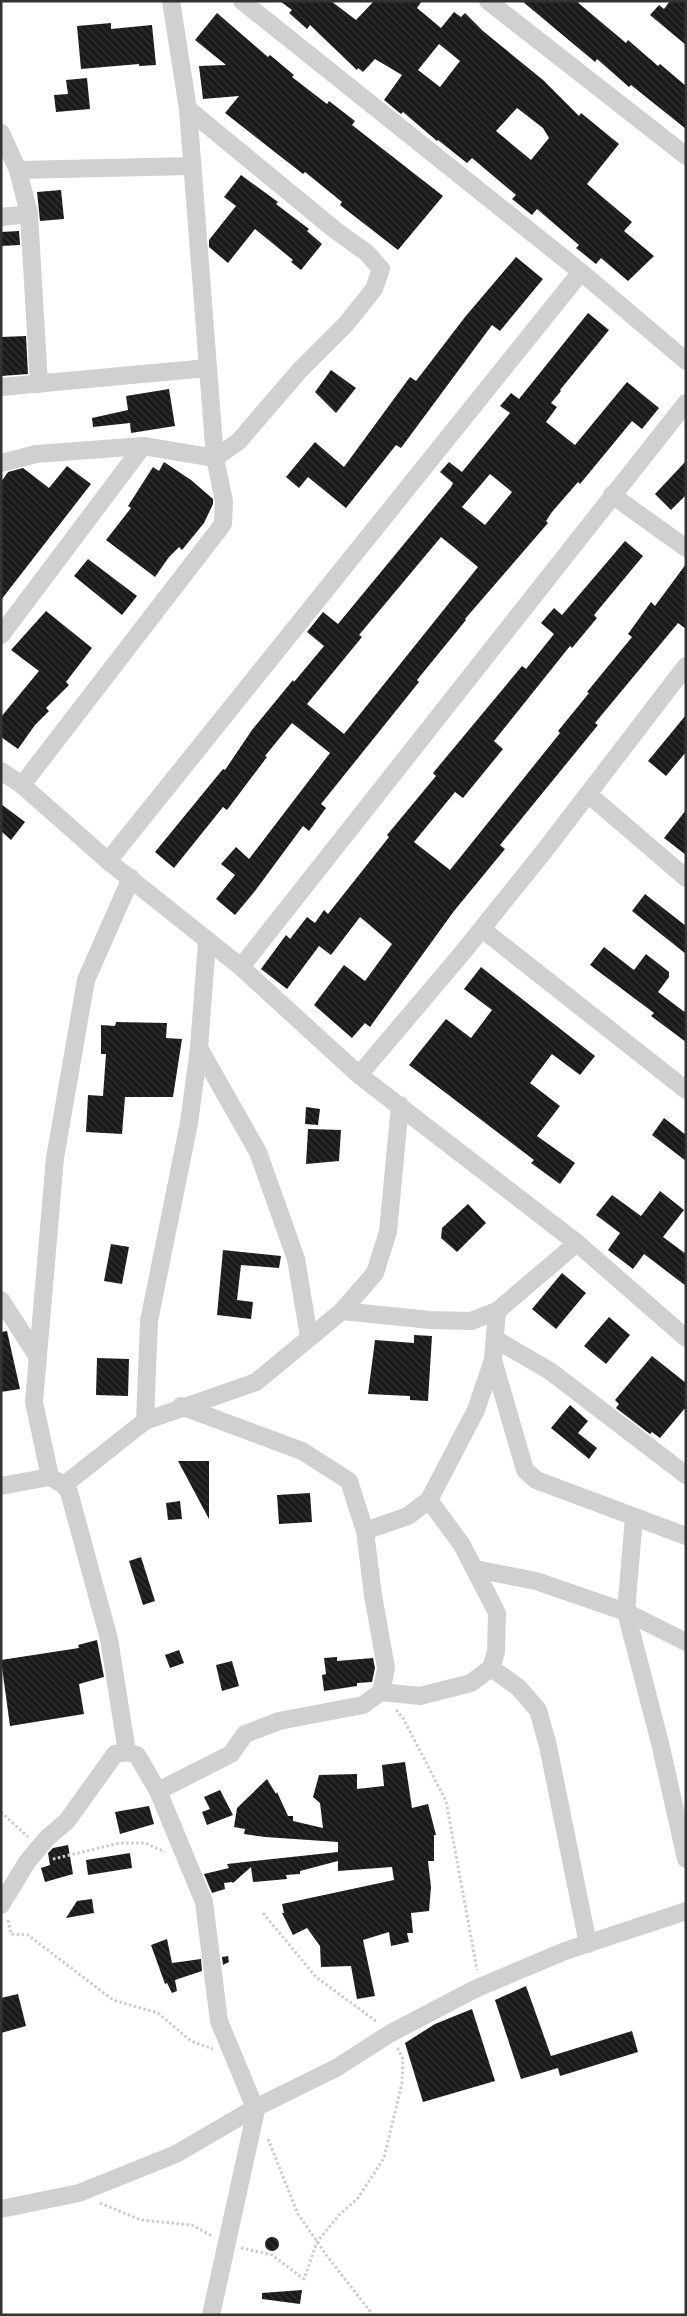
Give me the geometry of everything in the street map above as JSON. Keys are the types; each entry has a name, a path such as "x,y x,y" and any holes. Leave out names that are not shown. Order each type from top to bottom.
{"street":[{"path":"22,784 223,524 224,501 215,458 188,109 171,1"},
{"path":"242,1 581,272 686,361"},
{"path":"488,1 686,156"},
{"path":"1,463 36,454 144,446 215,458 239,441 300,370 346,324 374,289 381,269 367,253 335,230 188,109"},
{"path":"1,133 18,170 29,214 39,384"},
{"path":"18,170 192,166"},
{"path":"1,217 29,214"},
{"path":"108,861 581,272"},
{"path":"1,387 208,368"},
{"path":"241,967 686,403"},
{"path":"1,635 144,446"},
{"path":"612,495 686,548"},
{"path":"358,1075 482,929 686,666"},
{"path":"1,771 22,784 108,861 207,942 241,967 358,1075 400,1105 577,1243 686,1338"},
{"path":"588,794 686,878"},
{"path":"127,1752 109,1639 70,1492 57,1481 34,1402 56,1158 86,980 131,878"},
{"path":"482,929 686,1090"},
{"path":"145,1421 149,1321 189,1123 199,1048 207,942"},
{"path":"199,1048 258,1152 296,1259 309,1337"},
{"path":"1,1486 57,1481 145,1421 181,1406 216,1397 256,1382 342,1311 375,1273 388,1232 400,1105"},
{"path":"342,1311 430,1320 471,1321 497,1311 577,1243"},
{"path":"1,1300 37,1356"},
{"path":"365,1530 408,1516 429,1500 476,1410 493,1360 497,1311"},
{"path":"495,1339 550,1371 686,1475"},
{"path":"493,1360 525,1470 536,1480 686,1536"},
{"path":"181,1406 302,1451 349,1481 365,1530 372,1595 386,1668 381,1692"},
{"path":"158,1791 231,1754 245,1734 279,1721 363,1705 381,1692 420,1696 439,1692 471,1683 491,1668 496,1652 498,1613 462,1545 429,1500"},
{"path":"634,1517 626,1612 660,1743 686,1859"},
{"path":"474,1569 536,1581 626,1612 686,1642"},
{"path":"491,1668 518,1687 538,1710 548,1746 588,1944"},
{"path":"2,1903 27,1862 67,1821 115,1754 127,1752 137,1755 158,1791 204,1902 219,2021 256,2109 211,2315"},
{"path":"1,2209 79,2193 176,2154 256,2109 336,2068 391,2033 481,1987 588,1944 686,1911"}],"path":[{"path":"381,1692 403,1718 446,1801 481,1987"},
{"path":"1,1812 39,1848"},
{"path":"27,1862 56,1858 120,1842 145,1844 170,1855"},
{"path":"2,1903 12,1934 28,1935 113,2000 158,2013 191,2040 234,2057"},
{"path":"79,2193 141,2220 192,2225 226,2244 272,2255 304,2280 317,2242 339,2215 358,2198 384,2158 402,2082 403,2059 391,2033 316,1977 263,1913"},
{"path":"267,2138 298,2214 373,2315"}],"building":[{"path":"280,1 331,1 356,20 374,1 422,1 417,8 441,28 454,12 461,17 465,13 483,31 543,80 579,116 581,113 619,144 587,184 632,222 624,231 654,256 628,281 601,258 596,264 576,248 579,245 537,209 532,215 512,199 516,195 472,158 467,163 403,112 401,114 384,100 402,75 375,59 363,72 358,68 357,70 310,25 307,29 289,13 292,10","holes":["439,44 460,61 440,87 418,70","517,108 543,128 549,138 531,160 496,131"]},
{"path":"522,1 576,1 626,43 628,40 658,66 660,64 686,86 686,129 631,85 629,87 597,59 595,62"},
{"path":"670,1 686,1 686,45 650,15 659,5 664,9"},
{"path":"217,13 268,57 270,55 294,75 292,77 327,104 329,101 355,121 352,125 443,196 398,250 340,205 342,202 305,172 303,174 225,113 239,96 203,99 199,66 226,65 195,40"},
{"path":"111,23 111,29 152,25 156,65 139,66 139,64 81,69 77,26"},
{"path":"87,78 90,109 56,112 54,95 68,94 66,80"},
{"path":"241,175 278,202 276,204 309,229 307,231 322,244 301,270 291,262 293,260 255,229 228,263 209,247 209,240 236,206 224,197"},
{"path":"61,190 64,219 40,221 37,192"},
{"path":"19,231 20,245 1,246 1,232"},
{"path":"516,257 543,279 500,331 492,325 401,448 396,445 346,508 308,477 299,488 286,477 315,442 344,467 410,377 416,381 465,317"},
{"path":"588,313 609,330 551,403 557,407 546,422 575,445 627,382 659,408 642,429 632,421 580,484 578,482 552,512 546,521 548,523 465,619 417,680 419,682 321,804 326,808 309,831 303,826 235,915 216,899 235,875 221,864 236,847 249,859 330,753 292,723 265,756 267,757 227,810 223,807 174,868 155,852 223,769 225,770 252,730 293,680 294,682 324,646 307,632 323,612 338,624 451,487 453,483 440,472 449,462 462,472 510,413 500,406 511,393 519,399","holes":["490,474 512,492 485,525 462,507","441,537 478,567 344,734 307,704 362,637 359,635"]},
{"path":"26,336 28,374 1,376 1,337"},
{"path":"331,370 356,388 336,413 315,392"},
{"path":"169,389 175,426 131,433 130,423 93,427 92,418 128,410 126,396"},
{"path":"686,461 686,495 671,510 655,494"},
{"path":"164,462 191,480 213,499 213,504 204,523 182,550 179,547 169,557 155,577 106,540 131,508 128,506 153,467 159,471"},
{"path":"67,466 91,484 1,600 1,482 8,472 23,468 49,488"},
{"path":"625,541 643,556 594,615 597,618 572,648 570,646 494,741 503,749 463,798 455,792 414,842 450,870 560,733 558,731 589,693 587,692 632,637 628,634 651,602 655,606 686,564 686,629 678,623 595,723 598,725 500,845 505,849 454,911 370,1027 365,1023 352,1038 314,1005 344,965 365,981 392,944 360,917 331,955 319,946 287,989 261,969 286,935 290,939 307,917 315,923 324,910 328,914 389,837 387,835 436,776 433,773 522,666 526,669 554,634 541,623 554,608 562,615"},
{"path":"88,559 137,596 122,615 74,576"},
{"path":"46,611 92,648 66,682 69,685 46,708 49,711 35,725 18,749 1,737 1,717 39,671 11,650"},
{"path":"686,715 686,752 666,776 648,761"},
{"path":"1,804 25,822 11,840 1,831"},
{"path":"686,810 686,855 664,838"},
{"path":"645,894 686,926 686,954 632,911"},
{"path":"604,947 634,970 646,954 669,972 669,977 658,992 686,1013 686,1042 651,1016 654,1013 590,965"},
{"path":"481,967 595,1056 580,1075 552,1054 530,1083 560,1106 537,1136 575,1163 560,1184 531,1163 534,1160 409,1065 446,1019 471,1038 492,1010 464,989"},
{"path":"116,1022 167,1023 166,1038 182,1039 173,1097 125,1097 122,1134 86,1132 88,1095 103,1096 106,1054 101,1054 101,1025 115,1026"},
{"path":"306,1107 320,1109 318,1125 305,1124"},
{"path":"664,1118 686,1135 686,1161 652,1135"},
{"path":"308,1129 341,1130 339,1161 306,1164"},
{"path":"660,1191 684,1210 663,1237 686,1254 686,1286 644,1254 633,1269 608,1250 620,1233 596,1215 612,1195 641,1216"},
{"path":"468,1204 486,1223 457,1252 441,1238 442,1228"},
{"path":"111,1244 129,1247 122,1284 104,1281"},
{"path":"223,1250 281,1256 279,1268 241,1265 237,1300 253,1302 251,1319 217,1315"},
{"path":"562,1273 586,1293 556,1329 532,1309"},
{"path":"609,1317 630,1335 606,1364 584,1346"},
{"path":"7,1331 20,1389 1,1392 1,1332"},
{"path":"414,1335 432,1336 428,1401 410,1400 410,1396 368,1394 375,1340 414,1343"},
{"path":"652,1356 686,1383 686,1407 660,1438 652,1432 650,1434 616,1408 619,1404 615,1400"},
{"path":"97,1358 129,1359 128,1396 96,1395"},
{"path":"570,1405 588,1421 578,1433 597,1448 589,1459 551,1428"},
{"path":"178,1461 209,1461 209,1519"},
{"path":"310,1493 312,1522 279,1524 277,1495"},
{"path":"180,1501 182,1519 168,1520 166,1503"},
{"path":"141,1557 155,1601 143,1605 129,1561"},
{"path":"97,1640 104,1677 79,1684 84,1714 10,1726 1,1660 79,1648 78,1645"},
{"path":"179,1650 184,1663 170,1668 165,1655"},
{"path":"337,1657 337,1661 373,1658 375,1668 372,1682 357,1683 357,1686 324,1691 322,1675 326,1674 324,1658"},
{"path":"232,1661 239,1686 222,1691 216,1665"},
{"path":"405,1762 412,1808 428,1804 436,1835 434,1835 434,1861 428,1861 431,1887 429,1911 411,1913 413,1933 407,1933 409,1942 391,1946 389,1932 363,1940 375,1996 357,1999 351,1966 321,1967 320,1946 307,1928 293,1935 282,1913 284,1913 282,1904 394,1880 392,1867 338,1871 338,1861 300,1871 300,1874 286,1875 287,1879 253,1882 251,1867 233,1883 224,1883 225,1889 212,1893 204,1874 229,1868 227,1864 338,1852 338,1842 244,1834 245,1829 234,1827 237,1808 267,1779 276,1794 277,1792 288,1816 293,1816 293,1821 323,1828 320,1803 313,1797 319,1775 357,1774 357,1789 384,1786 382,1765"},
{"path":"220,1790 233,1815 207,1825 202,1812 210,1809 204,1797"},
{"path":"149,1806 154,1824 120,1834 115,1812"},
{"path":"68,1845 73,1874 45,1882 41,1868 50,1865 48,1853 53,1848"},
{"path":"130,1853 132,1868 88,1875 86,1860"},
{"path":"92,1899 94,1913 66,1918 77,1901"},
{"path":"167,1939 172,1963 201,1959 202,1971 175,1980 177,1991 172,1993 167,1983 165,1984 151,1945"},
{"path":"228,1956 229,1962 223,1965 222,1957"},
{"path":"526,1986 551,2056 632,2031 638,2052 560,2076 558,2068 521,2079 495,2000"},
{"path":"18,1994 26,2026 1,2033 1,1998"},
{"path":"472,2009 495,2081 423,2102 405,2043 435,2024"},
{"path":"272,2237 277,2239 279,2244 277,2249 272,2251 267,2249 265,2244 267,2239"},
{"path":"302,2290 300,2304 262,2299 262,2293"}]}
